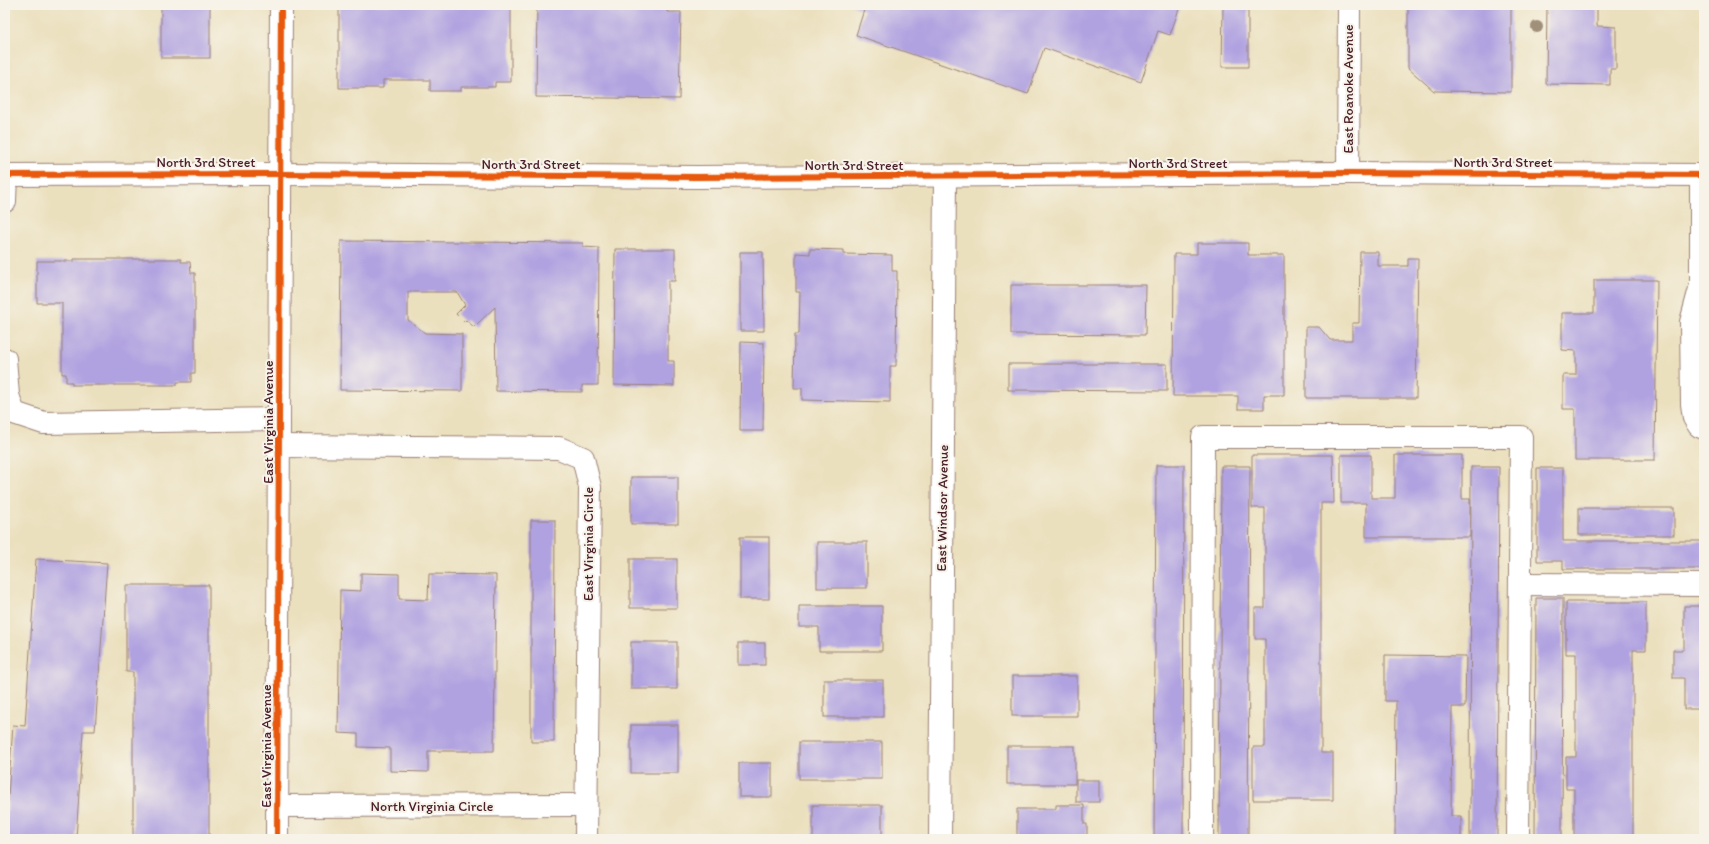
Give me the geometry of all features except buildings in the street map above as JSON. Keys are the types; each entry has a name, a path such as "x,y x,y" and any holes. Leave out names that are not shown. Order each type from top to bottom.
{"street":[{"name":"East Virginia Avenue","path":"277,839 281,5"},
{"name":"East Roanoke Avenue","path":"1348,173 1349,5"},
{"name":"North 3rd Street","path":"6,174 697,177 1348,173 1703,175"},
{"path":"5,201 6,174"},
{"path":"1703,175 1703,285 1691,322 1692,404 1694,418 1699,426 1704,428"},
{"name":"East Windsor Avenue","path":"940,839 945,176"},
{"path":"5,359 8,395 14,413 44,423 280,419"},
{"path":"1202,839 1203,437 1521,437 1518,839"},
{"name":"East Virginia Circle","path":"280,446 559,448 583,458 590,487 586,839"},
{"path":"1520,584 1704,584"},
{"name":"North Virginia Circle","path":"278,806 586,805"}],"cycle path":[{"path":"277,839 281,5"},
{"path":"5,175 281,174 697,177 1348,173 1704,175"}]}
